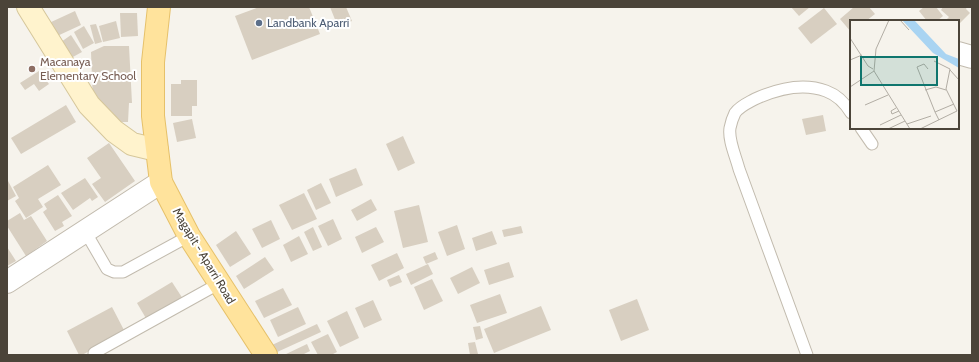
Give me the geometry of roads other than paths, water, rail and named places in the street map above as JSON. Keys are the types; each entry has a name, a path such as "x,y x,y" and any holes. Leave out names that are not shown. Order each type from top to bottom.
{"main road":[{"name":"Magapit - Aparri Road","path":"159,7 153,62 153,116 161,182 188,236 266,355"}],"street":[{"path":"28,7 89,105 114,131 132,144 157,150"},
{"path":"959,53 972,57"},
{"path":"7,282 161,182"}],"lane":[{"path":"807,355 740,169 732,144 730,129 734,114 742,106 768,93 788,87 812,87 827,91 844,101 850,111"},
{"path":"862,129 872,144"},
{"path":"85,231 107,269 114,272 123,272 188,236"},
{"path":"94,354 220,283"}],"place":[{"name":"Landbank Aparri","path":"259,23"},
{"name":"Macanaya Elementary School","path":"32,69"}]}
